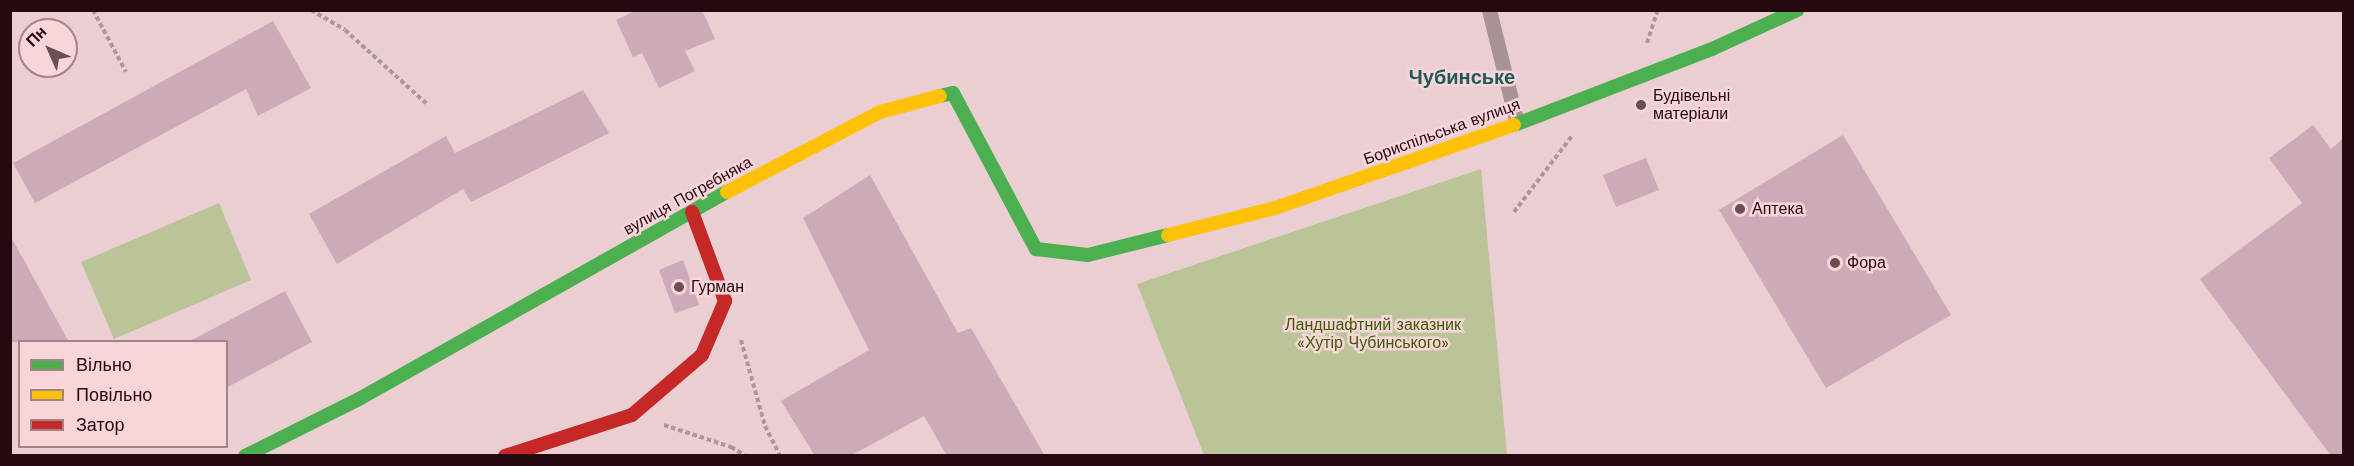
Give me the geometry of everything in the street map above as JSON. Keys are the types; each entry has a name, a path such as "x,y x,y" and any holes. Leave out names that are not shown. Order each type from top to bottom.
{"street":[{"name":"Бориспільська вулиця","path":"1088,255 1275,208 1517,123 1712,49 1797,10"},
{"name":"вулиця Погребняка","path":"245,456 359,399 692,212 880,112 953,93 1036,249 1088,255"},
{"path":"505,456 632,415 702,355 724,301 692,212"}],"lane":[{"path":"1489,10 1517,123"}],"path":[{"path":"93,10 126,72"},
{"path":"311,10 345,30 428,105"},
{"path":"1514,212 1575,132"},
{"path":"632,415 731,447 746,456"}],"green space":[{"name":"Ландшафтний заказник «Хутір Чубинського»","path":"1481,169 1507,455 1204,455 1137,284"},
{"path":"219,203 251,280 114,339 81,262"}],"building":[{"path":"637,10 702,10 715,39 685,51 695,71 659,88 642,53 633,57 616,20"},
{"path":"273,21 311,88 258,116 246,89 35,203 13,163"},
{"path":"583,90 609,133 471,202 463,189 337,264 309,214 446,136 455,153"},
{"path":"2313,125 2331,149 2343,139 2343,456 2331,456 2200,279 2302,203 2269,158"},
{"name":"Фора","path":"1843,135 1951,315 1826,388 1719,210"},
{"path":"1646,158 1659,190 1616,207 1603,175"},
{"path":"870,175 958,333 971,328 1045,456 947,456 924,416 850,456 815,456 781,401 869,350 803,218"},
{"path":"10,235 68,340 10,342"},
{"name":"Гурман","path":"683,260 699,305 675,313 659,270"},
{"path":"285,291 312,342 228,387 228,340 192,340"}],"traffic: fast":[{"path":"1514,125 1712,49 1797,10"},
{"path":"940,96 953,93 1036,249 1088,255 1168,235"},
{"path":"245,456 359,399 727,192"}],"traffic: slow":[{"path":"727,192 880,112 940,96"},
{"path":"1168,235 1275,208 1514,125"}],"traffic: jam":[{"path":"505,456 632,415 702,355 725,301 692,212"}],"place":[{"name":"Будівельні матеріали","path":"1641,105"},
{"name":"Аптека","path":"1740,209"},
{"name":"Фора","path":"1835,263"},
{"name":"Гурман","path":"679,287"}],"district":[{"name":"Чубинське","path":"1462,77"}]}
